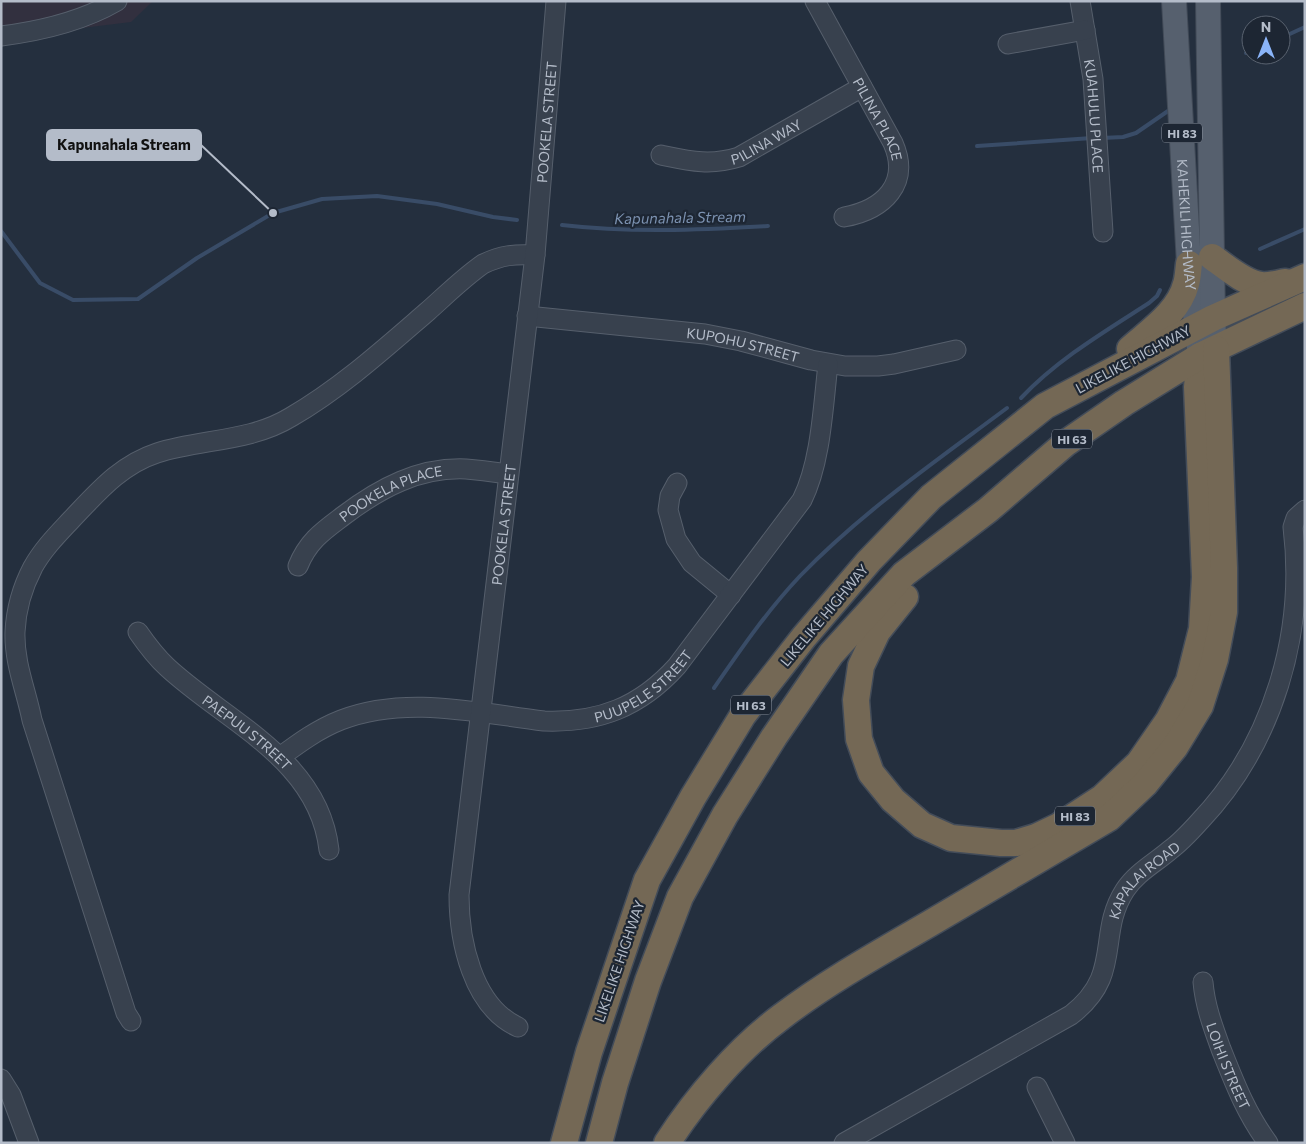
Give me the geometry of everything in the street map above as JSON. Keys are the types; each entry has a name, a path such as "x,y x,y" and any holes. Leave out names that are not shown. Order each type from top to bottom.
{"highway":[{"path":"1097,378 1165,318 1176,305 1200,261 1240,276 1252,283 1268,285 1300,279"},
{"name":"LIKELIKE HIGHWAY","path":"564,1143 592,1043 646,880 693,797 743,715 804,637 869,561 931,497 1045,406 1205,322 1300,279"},
{"name":"HI 63","path":"599,1143 618,1074 648,981 677,905 725,814 774,737 831,654 904,574 954,536 1066,443 1124,403 1208,353 1305,306"},
{"path":"667,1143 683,1118 720,1075 752,1041 780,1018 849,971 1109,818 1145,784 1175,747 1200,706 1215,660 1224,612 1224,568 1208,353"},
{"name":"HI 83","path":"954,536 877,632 861,666 856,700 859,739 872,773 893,800 922,825 951,838 1001,844 1016,843 1036,837 1059,826 1102,798 1139,763 1168,721 1189,681 1202,629 1205,577 1197,388 1208,353"}],"main road":[{"name":"KAHEKILI HIGHWAY","path":"1174,1 1208,353"},
{"name":"KAHEKILI HIGHWAY","path":"1200,261 1208,1"}],"street":[{"path":"1,36 23,34 70,22 116,1"},
{"name":"POOKELA STREET","path":"518,1027 497,1014 482,992 469,963 461,930 459,895 526,316 535,255 556,1"},
{"name":"PILINA PLACE","path":"815,1 896,151 899,170 894,186 884,200 870,209 844,216"},
{"name":"KUAHULU PLACE","path":"1080,1 1094,79 1103,232"},
{"path":"1008,44 1085,30"},
{"name":"PILINA WAY","path":"661,155 707,163 739,157 862,86"},
{"path":"131,1021 126,1013 32,720 22,683 15,648 15,631 21,596 33,567 42,554 104,485 129,466 156,454 255,433 281,423 331,391 363,367 475,269 490,260 502,256 514,254 535,255"},
{"name":"KUPOHU STREET","path":"526,316 705,334 741,341 828,364 853,366 894,364 956,350"},
{"name":"PUUPELE STREET","path":"280,757 323,728 358,714 393,707 426,706 562,722 580,720 615,711 644,696 667,677 796,511 808,489 816,463 828,364"},
{"name":"POOKELA PLACE","path":"298,566 304,552 316,536 359,503 390,485 420,475 450,470 466,469 508,474"},
{"path":"677,483 670,496 668,510 676,539 692,563 731,595"},
{"name":"KAPALAI ROAD","path":"844,1143 1071,1015 1094,992 1104,973 1116,909 1125,890 1137,876 1170,850 1208,813 1239,771 1264,724 1277,692 1288,649 1294,597 1293,527 1296,518 1305,510"},
{"name":"PAEPUU STREET","path":"138,632 167,667 258,736 280,757 306,788 317,805 325,826 329,850"},
{"name":"LOIHI STREET","path":"1203,982 1207,1011 1238,1092 1251,1118 1268,1143"},
{"path":"1,1079 11,1095 29,1143"},
{"path":"1037,1087 1065,1143"}],"shaded area":[{"path":"1,1 153,1 131,22 1,38"}],"waterway":[{"name":"Kapunahala Stream","path":"1291,33 1305,27"},
{"name":"Kapunahala Stream","path":"1102,138 1123,137 1136,133 1168,111"},
{"name":"Kapunahala Stream","path":"977,146 1092,138"},
{"name":"Kapunahala Stream","path":"1,231 40,283 73,300 138,299 197,258 273,213 322,199 377,196 437,204 493,217 517,220"},
{"name":"Kapunahala Stream","path":"562,225 639,230 691,230 768,226"},
{"path":"1260,249 1305,229"},
{"path":"1021,398 1066,358 1149,303 1157,296 1160,290"},
{"path":"714,688 776,603 824,553 900,488 1007,408"}],"place":[{"name":"Kapunahala Stream","path":"273,213"}]}
